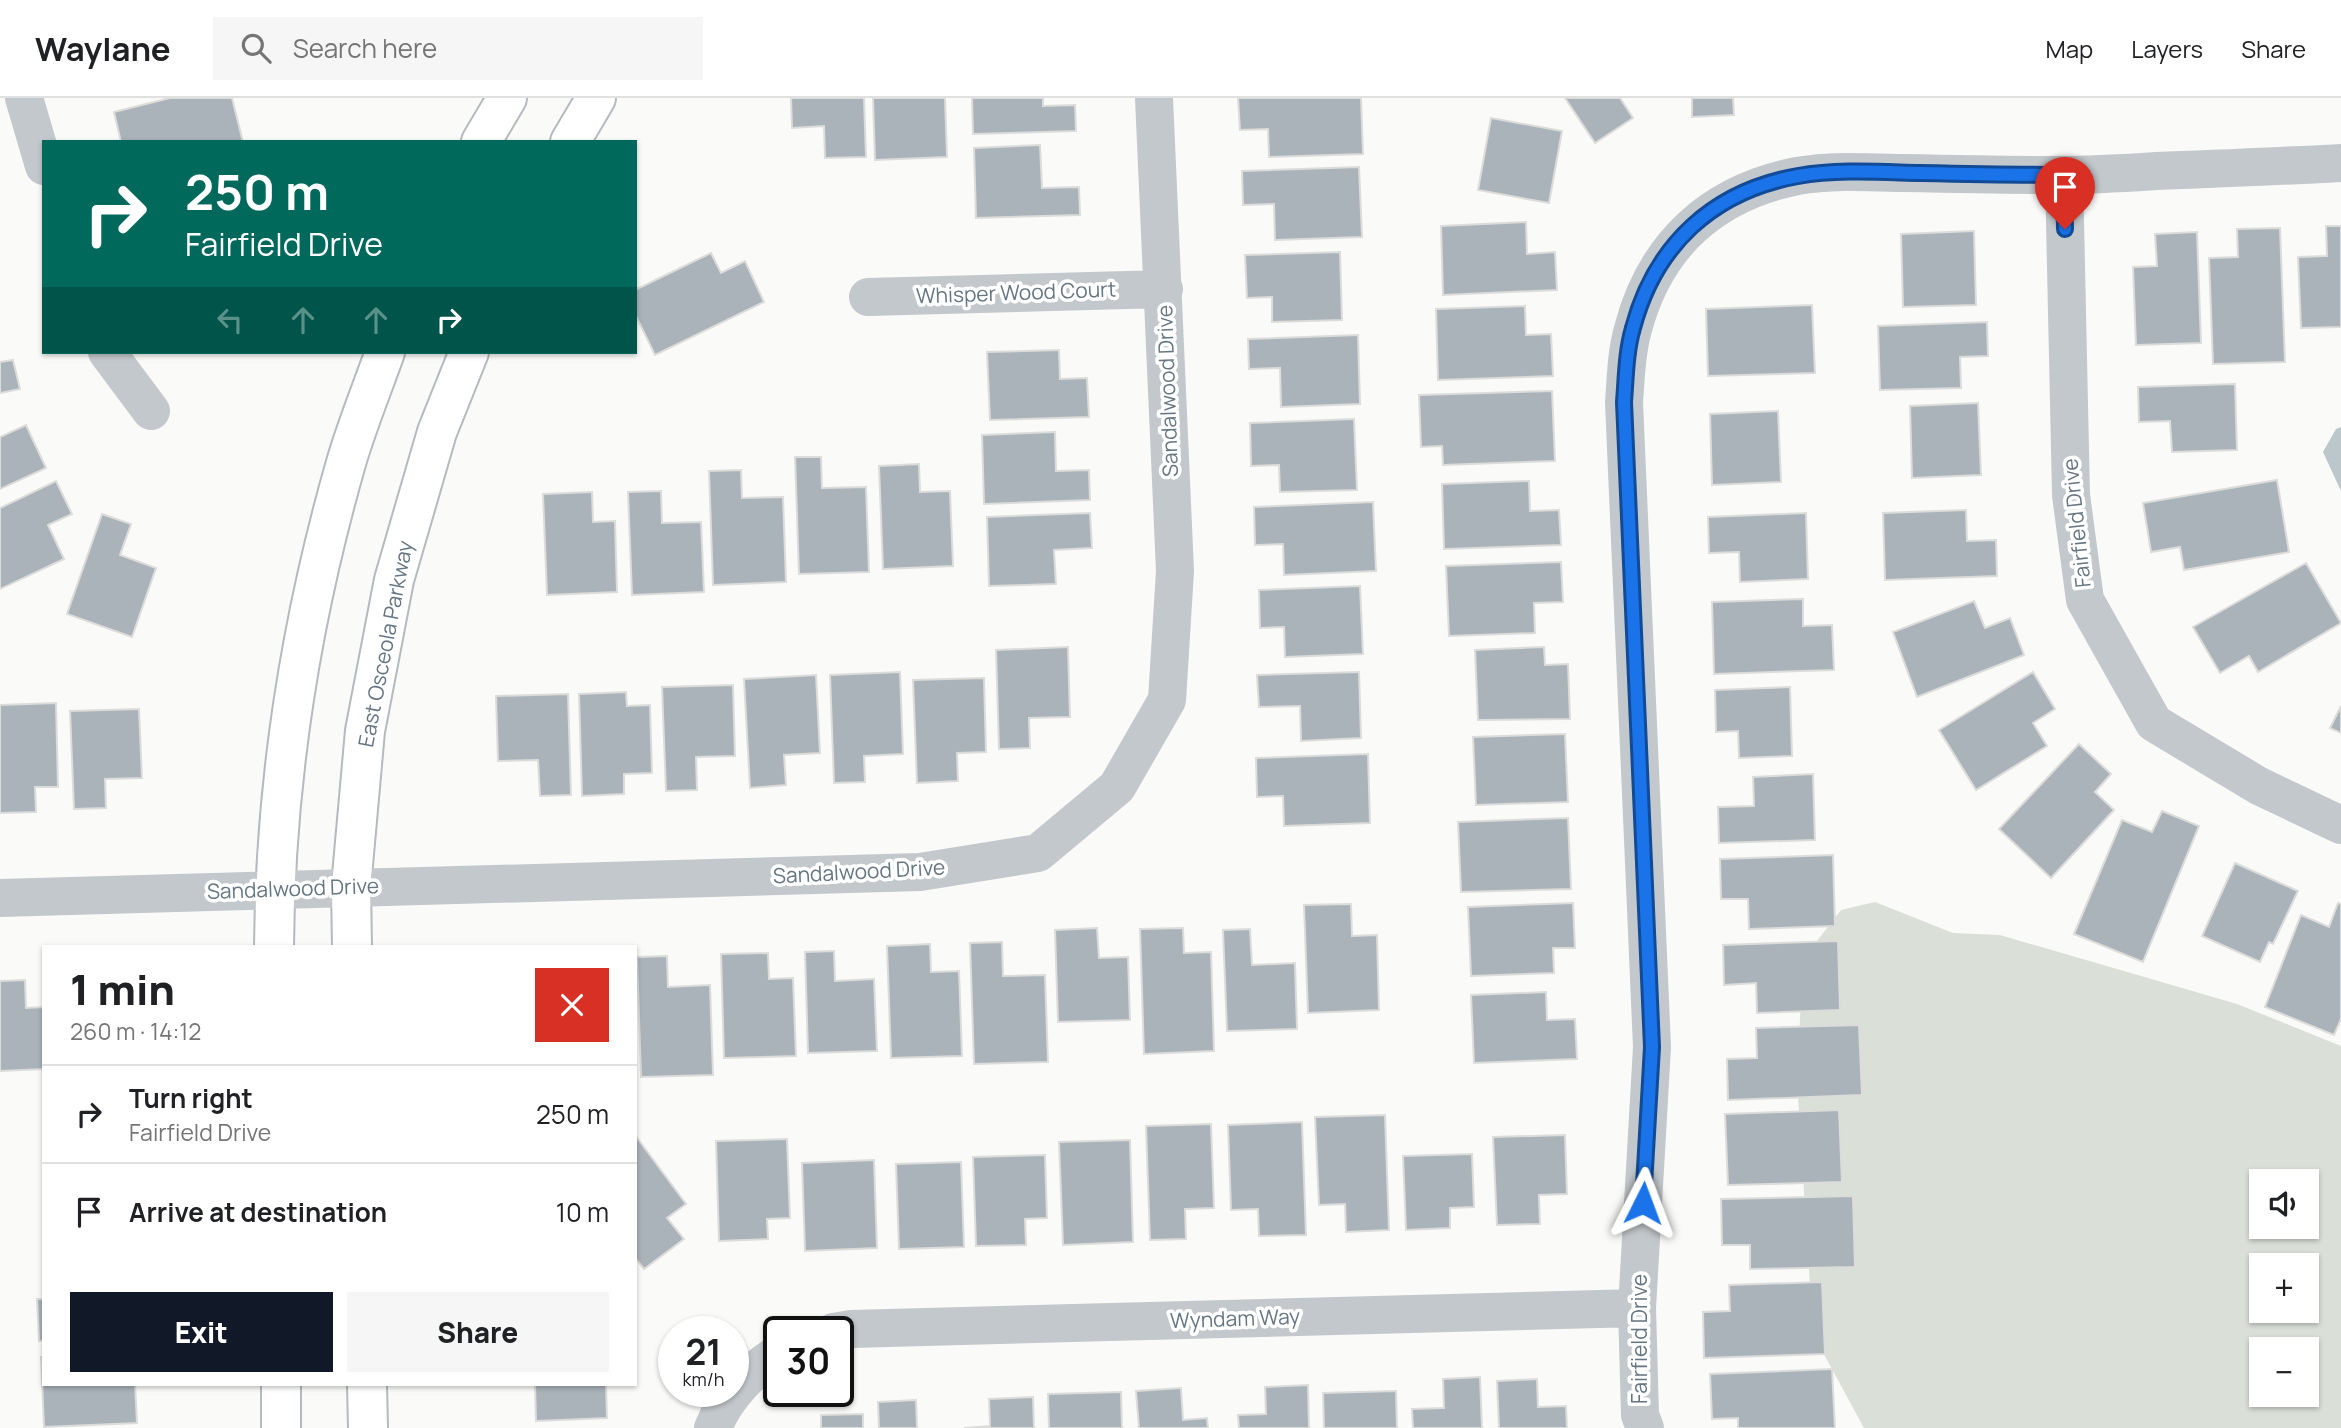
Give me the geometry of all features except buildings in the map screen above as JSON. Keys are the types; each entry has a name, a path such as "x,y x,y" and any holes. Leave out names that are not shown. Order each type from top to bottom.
{"main road":[{"path":"482,140 508,98"},
{"path":"571,140 596,98"},
{"path":"275,945 275,890 282,789 294,694 315,583 347,461 384,354"},
{"name":"East Osceola Parkway","path":"352,945 351,887 365,731 394,580 437,432 468,354"},
{"path":"281,1386 281,1428"},
{"path":"367,1386 368,1428"}],"street":[{"path":"24,98 42,159"},
{"name":"Sandalwood Drive","path":"0,898 920,872 1038,853 1118,787 1167,701 1175,571 1154,98"},
{"name":"Fairfield Drive","path":"1644,1428 1640,1415 1637,1308 1652,1047 1624,402 1632,330 1641,302 1659,266 1678,240 1703,215 1731,198 1765,184 1799,176 1841,172 2064,175 2341,163"},
{"name":"Fairfield Drive","path":"2064,175 2071,495 2085,600 2154,723 2259,786 2341,825"},
{"name":"Whisper Wood Court","path":"868,298 1164,289"},
{"path":"108,354 151,411"},
{"name":"Wyndam Way","path":"854,1329 1637,1308"},
{"path":"713,1428 735,1391 763,1363"}],"shaded area":[{"path":"2341,427 2341,491 2323,452 2336,429"},
{"path":"1875,902 1953,933 2000,935 2237,1004 2341,1046 2341,1428 1864,1428 1813,1334 1797,1080 1803,959 1841,910"}],"route":[{"path":"1643,1203 1652,1047 1624,402 1632,330 1641,302 1659,266 1678,240 1703,215 1731,198 1765,184 1799,176 1841,172 2064,175 2065,229"}]}
